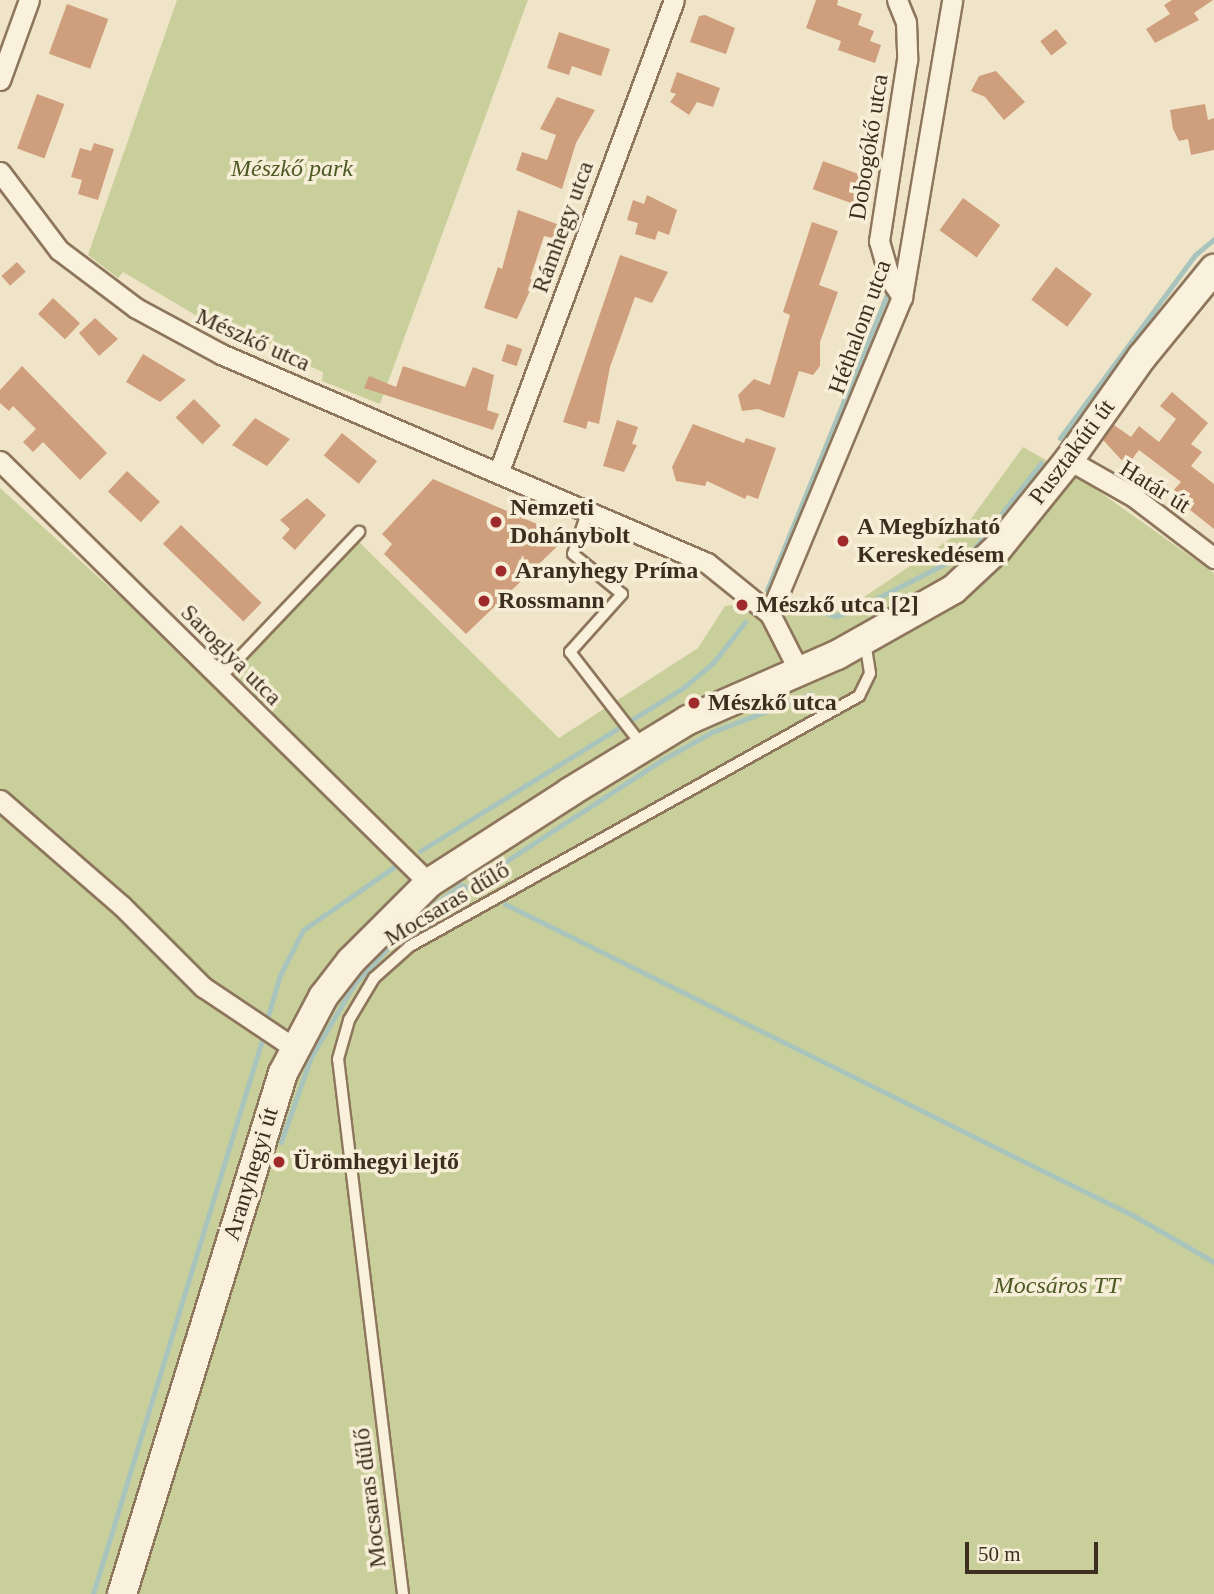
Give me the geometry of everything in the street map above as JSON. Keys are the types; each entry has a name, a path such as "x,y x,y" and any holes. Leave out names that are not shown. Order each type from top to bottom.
{"street":[{"path":"0,80 29,0"},
{"name":"Rámhegy utca","path":"499,471 674,0"},
{"name":"Dobogókő utca","path":"897,0 906,22 906,60 879,241 890,279 902,297"},
{"name":"Héthalom utca","path":"770,614 902,297 952,0"},
{"name":"Mészkő utca","path":"0,172 60,250 165,326 707,563 770,614 799,671"},
{"name":"Pusztakúti út","path":"799,671 865,642 943,597 977,569 1069,460 1142,357 1214,269"},
{"name":"Határ út","path":"1069,460 1134,497 1214,558"},
{"name":"Saroglya utca","path":"0,461 429,883"},
{"name":"Aranyhegyi út","path":"122,1594 294,1048 351,961 429,883 637,738 688,720 799,671"},
{"path":"0,800 122,906 203,987 294,1048"}],"lane":[{"path":"588,510 573,554 621,594 570,652 637,738"},
{"path":"220,678 359,532"},
{"name":"Mocsaras dűlő","path":"403,1594 341,1083 340,1052 349,1020 374,978 410,946 859,696 870,673 865,642"}],"green space":[{"name":"Mészkő park","path":"177,0 528,0 380,404 322,381 323,372 202,319 123,272 118,278 88,255"},
{"name":"Mocsáros TT","path":"1023,447 1090,485 1214,573 1214,1594 0,1594 0,488 221,688 358,541 559,738 698,648 725,606 792,597 842,612 963,530"}],"building":[{"path":"816,0 838,0 837,5 862,14 858,25 874,31 870,41 881,45 875,63 838,50 841,41 806,28"},
{"path":"1172,0 1213,0 1194,13 1199,20 1155,43 1146,29 1170,14 1164,5"},
{"path":"67,4 108,19 90,69 49,54"},
{"path":"705,15 735,28 726,54 690,42 699,16"},
{"path":"1056,29 1067,43 1051,55 1040,41"},
{"path":"559,32 610,49 601,76 572,66 569,75 547,68"},
{"path":"996,71 1025,102 1004,120 985,97 971,91 979,76"},
{"path":"677,72 720,88 713,107 697,102 689,115 670,102 676,94 670,92"},
{"path":"37,94 64,104 44,158 17,149"},
{"path":"557,97 595,110 576,143 562,189 516,170 522,152 547,160 556,135 540,129"},
{"path":"1205,104 1208,120 1214,118 1214,150 1191,155 1188,139 1179,141 1173,129 1170,110"},
{"path":"94,143 114,149 98,200 78,194 82,180 71,177 80,148 91,151"},
{"path":"823,161 865,176 855,205 813,189"},
{"path":"647,195 677,210 669,235 658,231 655,240 635,234 638,223 627,220 633,200 644,204"},
{"path":"963,198 1000,225 977,257 939,230"},
{"path":"518,210 557,224 553,238 544,236 530,279 535,280 517,319 484,308 498,267 502,269"},
{"path":"812,222 838,231 819,285 838,292 820,342 820,366 813,375 799,371 784,418 758,409 742,411 738,395 754,379 770,385 790,315 783,312"},
{"path":"620,255 668,272 652,303 635,297 610,367 599,424 588,421 586,429 563,422"},
{"path":"17,262 26,272 10,286 1,276"},
{"path":"1056,267 1092,294 1067,327 1031,300"},
{"path":"53,298 80,323 65,339 38,314"},
{"path":"95,318 118,339 99,356 79,333"},
{"path":"507,344 522,349 517,366 501,361"},
{"path":"143,354 186,380 160,402 126,382"},
{"path":"22,366 107,453 80,480 43,442 33,452 23,442 36,429 13,406 9,411 0,403 0,390"},
{"path":"403,366 465,387 473,367 494,375 487,410 499,414 493,430 364,388 369,376 396,387"},
{"path":"1172,392 1208,423 1191,444 1202,452 1191,466 1214,484 1214,529 1170,494 1181,482 1139,450 1127,466 1103,440 1114,425 1131,437 1139,426 1159,442 1176,419 1160,406"},
{"path":"194,399 221,426 202,444 176,417"},
{"path":"255,418 290,439 267,466 232,445"},
{"path":"617,420 638,427 632,444 637,445 624,472 603,466"},
{"path":"693,424 744,443 746,438 776,448 758,499 747,495 745,499 707,481 705,486 676,481 672,467"},
{"path":"342,433 377,461 359,484 324,456"},
{"path":"127,471 160,502 141,522 108,491"},
{"path":"433,479 567,537 466,634 384,554 392,544 382,534"},
{"path":"307,498 326,515 295,550 282,538 290,529 280,520"},
{"path":"181,525 262,603 244,622 163,544"}],"waterway":[{"path":"1060,438 1195,255 1214,239"},
{"path":"767,590 887,295"},
{"path":"788,603 836,616 852,611 974,549 1041,463"},
{"path":"420,851 683,688 713,663 745,622"},
{"path":"468,886 662,760 712,732 811,694"},
{"path":"267,1019 280,975 303,930 397,865"},
{"path":"281,1142 311,1057 355,983 416,918 461,885 478,891"},
{"path":"505,904 1136,1217 1214,1262"},
{"path":"93,1594 262,1040"}],"place":[{"name":"Nemzeti Dohánybolt","path":"496,522"},
{"name":"A Megbízható Kereskedésem","path":"843,541"},
{"name":"Aranyhegy Príma","path":"501,571"},
{"name":"Rossmann","path":"484,601"},
{"name":"Mészkő utca [2]","path":"742,605"},
{"name":"Mészkő utca","path":"694,703"},
{"name":"Ürömhegyi lejtő","path":"279,1162"}]}
